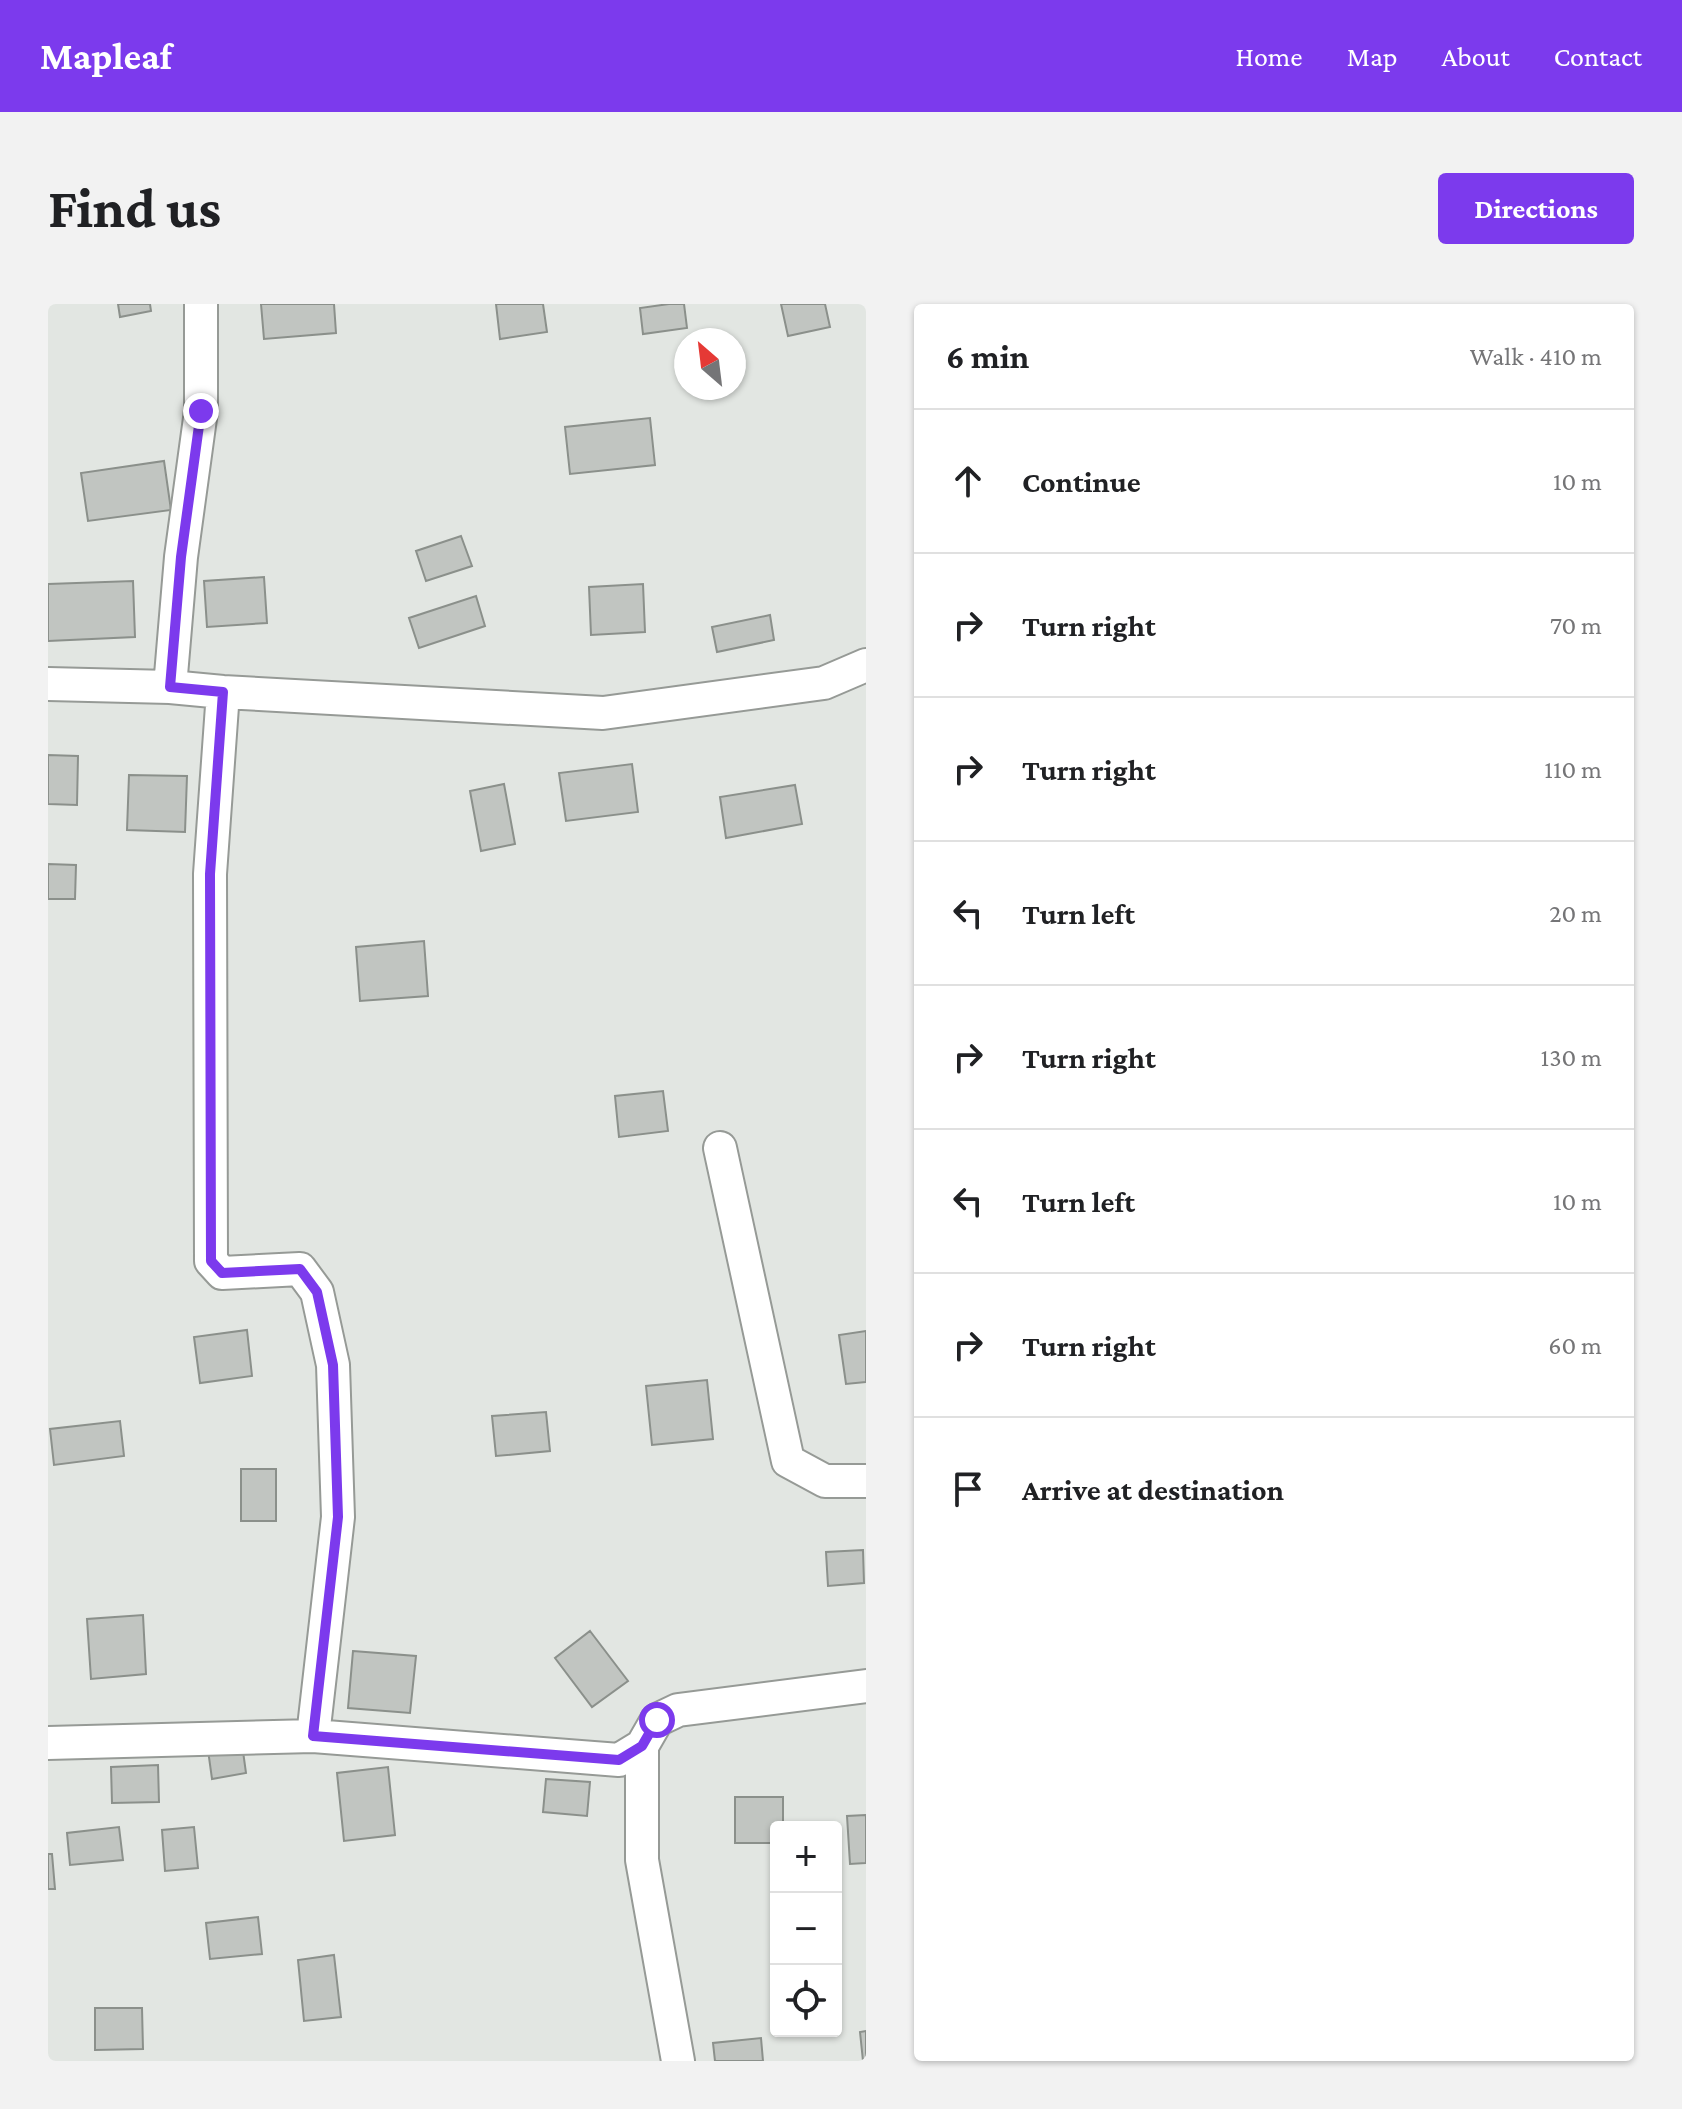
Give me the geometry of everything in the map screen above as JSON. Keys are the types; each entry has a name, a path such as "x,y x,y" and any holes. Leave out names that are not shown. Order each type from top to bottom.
{"street":[{"path":"170,687 181,557 201,411 201,304"},
{"path":"48,684 170,687 603,713 824,683 866,665"},
{"path":"223,692 210,874 211,1261 222,1273 300,1269 317,1292 333,1365 338,1517 313,1736"},
{"path":"720,1148 788,1461 825,1481 866,1481"},
{"path":"48,1743 313,1736 619,1760 642,1746 657,1720 678,1710 866,1686"},
{"path":"642,1746 642,1860 678,2061"}],"building":[{"path":"118,304 150,304 151,311 120,317"},
{"path":"261,304 334,304 336,333 264,339"},
{"path":"496,304 543,304 547,332 500,339"},
{"path":"684,304 687,328 643,334 640,308"},
{"path":"781,304 825,304 830,327 788,336"},
{"path":"650,418 655,465 570,474 565,427"},
{"path":"164,461 171,510 88,521 81,473"},
{"path":"461,536 472,566 426,581 416,551"},
{"path":"264,577 267,623 207,627 204,581"},
{"path":"133,581 135,637 48,641 48,584"},
{"path":"643,584 645,632 591,635 589,587"},
{"path":"476,596 485,626 419,648 409,618"},
{"path":"770,615 774,640 717,652 712,627"},
{"path":"48,755 78,756 77,805 48,804"},
{"path":"632,764 638,812 566,821 559,773"},
{"path":"129,775 187,776 185,832 127,830"},
{"path":"504,784 515,844 481,851 470,791"},
{"path":"795,785 802,824 726,838 720,797"},
{"path":"48,864 76,865 75,899 48,899"},
{"path":"424,941 428,996 360,1001 356,947"},
{"path":"663,1091 668,1131 619,1137 615,1096"},
{"path":"247,1330 252,1376 200,1383 194,1337"},
{"path":"866,1331 866,1382 846,1384 839,1335"},
{"path":"707,1380 713,1439 652,1445 646,1386"},
{"path":"546,1412 550,1451 496,1456 492,1416"},
{"path":"120,1421 124,1456 54,1465 50,1429"},
{"path":"241,1469 276,1469 276,1521 241,1521"},
{"path":"863,1550 864,1583 828,1586 826,1552"},
{"path":"143,1615 146,1674 91,1679 87,1619"},
{"path":"590,1631 628,1681 592,1707 555,1658"},
{"path":"353,1651 416,1656 410,1713 348,1708"},
{"path":"242,1744 246,1773 212,1779 208,1750"},
{"path":"158,1765 159,1802 112,1803 111,1767"},
{"path":"388,1767 395,1835 344,1841 337,1773"},
{"path":"546,1779 590,1782 587,1816 543,1812"},
{"path":"735,1797 783,1797 783,1821 770,1821 770,1843 735,1843"},
{"path":"866,1815 866,1863 850,1864 847,1816"},
{"path":"119,1827 123,1860 70,1865 67,1833"},
{"path":"194,1827 198,1868 165,1871 162,1830"},
{"path":"48,1854 52,1854 55,1889 48,1889"},
{"path":"258,1917 262,1954 210,1959 206,1923"},
{"path":"334,1955 341,2017 304,2021 298,1960"},
{"path":"95,2008 142,2008 143,2049 95,2050"},
{"path":"866,2031 866,2061 863,2061 860,2032"},
{"path":"761,2038 763,2061 715,2061 713,2043"}],"route":[{"path":"201,411 181,557 170,687 223,692 210,874 211,1261 222,1273 300,1269 317,1292 333,1365 338,1517 313,1736 619,1760 642,1746 657,1720"}]}
